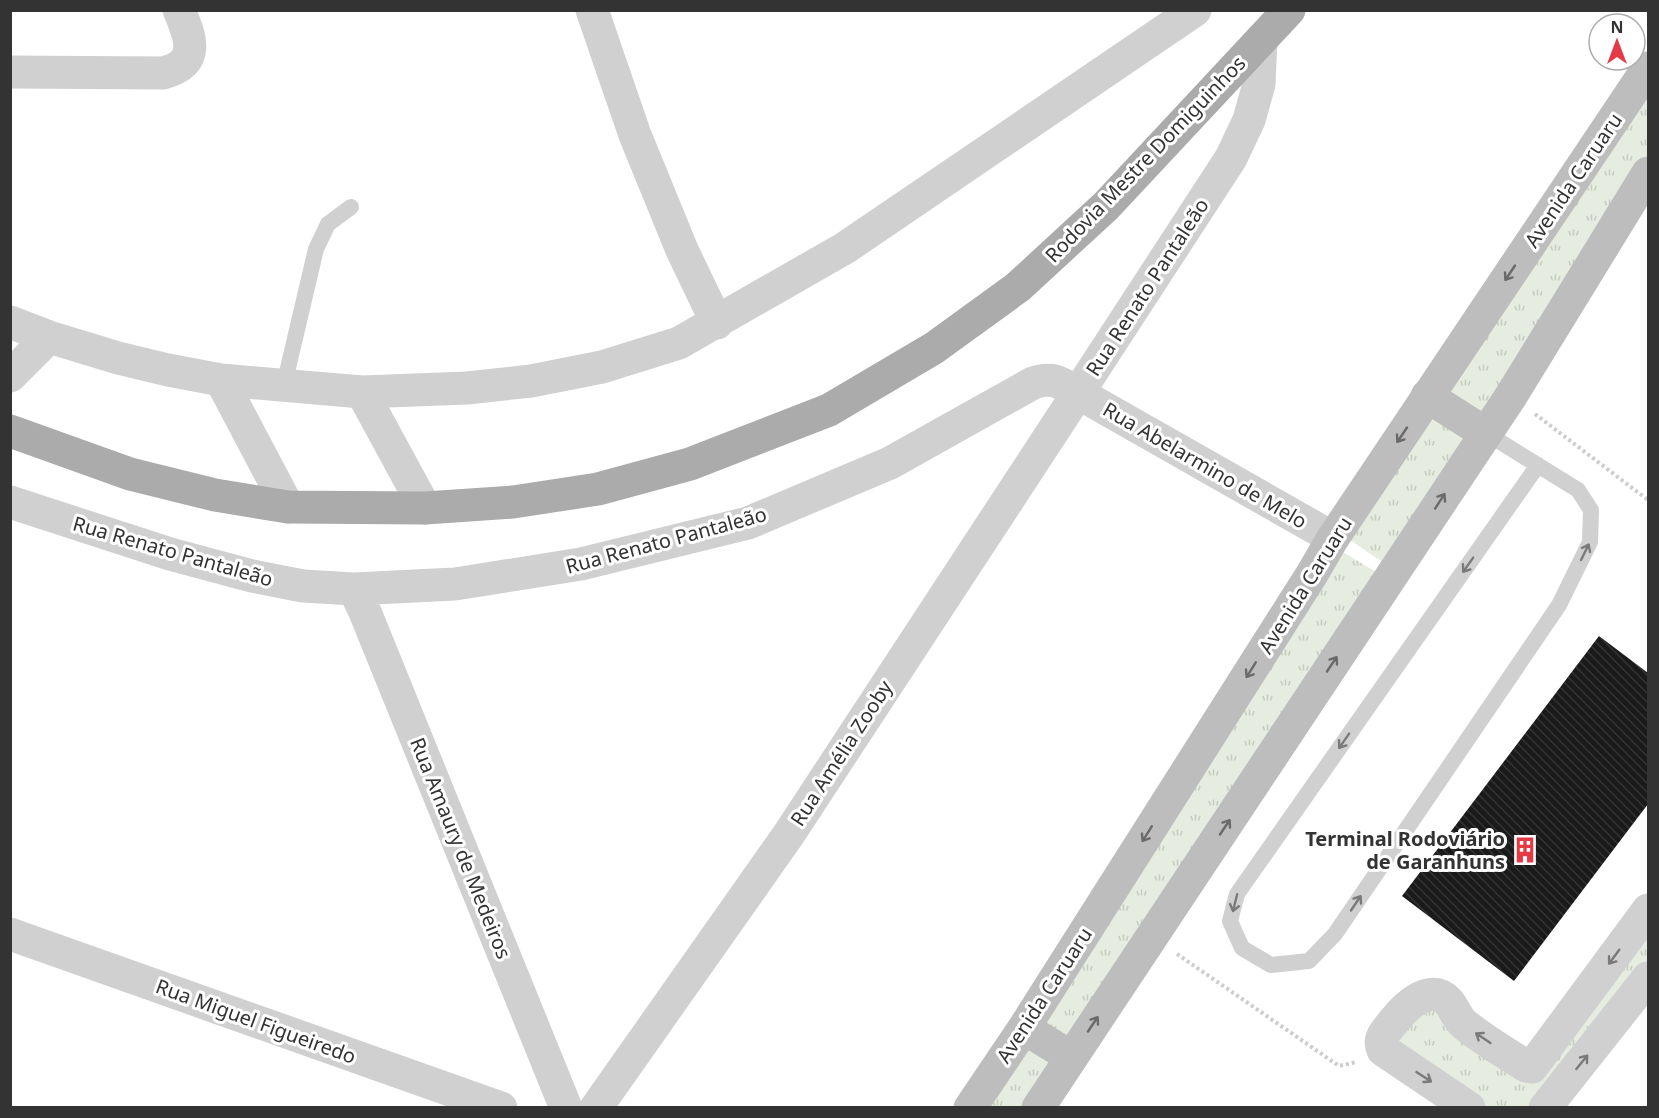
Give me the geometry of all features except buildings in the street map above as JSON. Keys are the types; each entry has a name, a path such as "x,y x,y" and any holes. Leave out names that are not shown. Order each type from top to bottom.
{"main road":[{"name":"Rodovia Mestre Domiguinhos","path":"10,431 130,474 215,495 288,507 425,508 513,502 598,489 690,464 829,410 934,348 1018,287 1106,206 1289,10"},
{"name":"Avenida Caruaru","path":"970,1107 1024,1028 1333,538 1648,68"},
{"path":"1038,1107 1511,396 1648,173"},
{"path":"1427,396 1485,433"},
{"path":"1024,1028 1071,1056"}],"street":[{"path":"10,72 163,73 174,70 185,63 190,43 189,34 179,10"},
{"path":"592,10 634,135 682,250 717,323"},
{"path":"10,322 49,337 118,358 168,370 221,380 362,392 467,388 531,381 602,368 680,343 845,248 1195,10"},
{"name":"Rua Renato Pantaleão","path":"10,502 170,554 252,576 303,586 354,589 455,584 570,566 748,523 890,463 1033,383 1045,379 1056,381 1078,393 1232,158 1249,120 1259,84 1261,40"},
{"path":"10,376 49,337"},
{"path":"221,380 288,507"},
{"path":"362,392 425,508"},
{"name":"Rua Abelarmino de Melo","path":"1078,393 1333,538"},
{"name":"Rua Amélia Zooby","path":"596,1107 789,834 1078,393"},
{"name":"Rua Amaury de Medeiros","path":"354,589 566,1107"},
{"path":"1469,1107 1386,1053 1381,1045 1382,1037 1398,1016 1410,1003 1419,998 1433,995 1442,997 1448,1001 1462,1023 1526,1066 1532,1067 1648,910"},
{"name":"Rua Miguel Figueiredo","path":"10,934 488,1105"},
{"path":"1545,1107 1648,978"}],"lane":[{"path":"285,385 316,249 328,224 351,207"},
{"path":"1485,433 1538,465 1578,490 1591,510 1590,542 1559,605 1335,934 1310,961 1271,965 1242,948 1230,921 1237,894 1538,465"}],"path":[{"path":"1511,396 1648,500"},
{"path":"1152,936 1339,1066 1386,1053"}],"green space":[{"path":"1648,77 1648,158 1482,424 1433,396"},
{"path":"1427,407 1476,433 1387,565 1341,534"},
{"path":"1333,546 1381,575 1067,1046 1030,1028"},
{"path":"1648,918 1648,969 1536,1107 1484,1107 1384,1044 1441,999 1531,1072"},
{"path":"1022,1039 1060,1059 1030,1107 973,1108"}],"place":[{"name":"Terminal Rodoviário de Garanhuns","path":"1525,850"}]}
